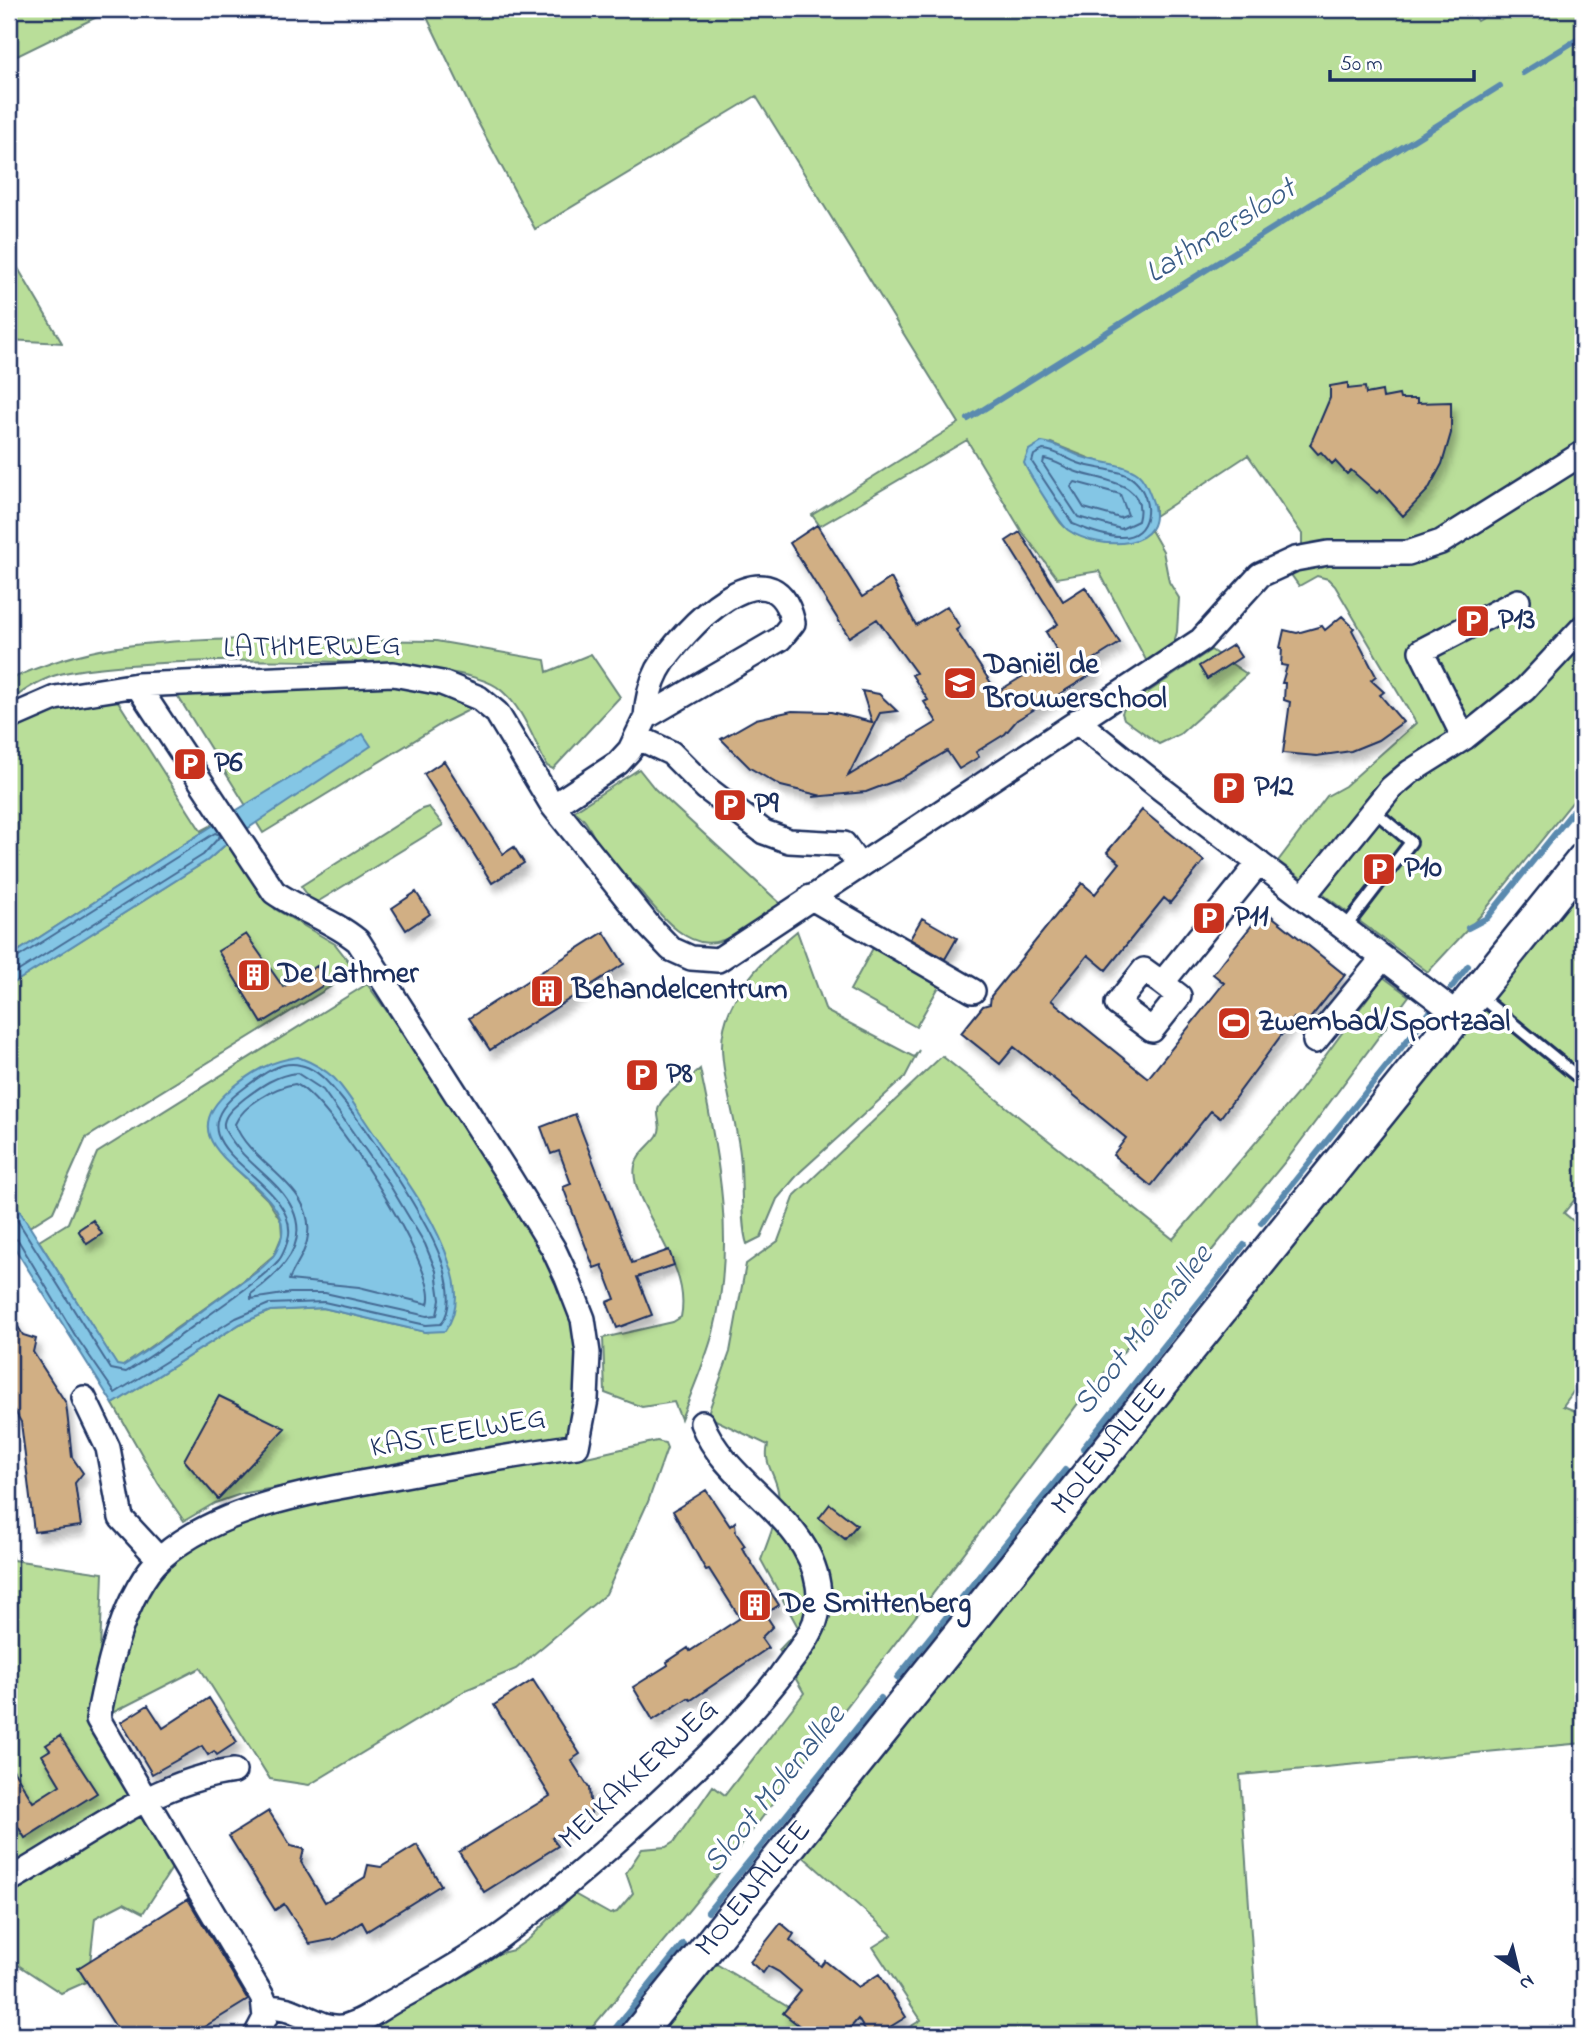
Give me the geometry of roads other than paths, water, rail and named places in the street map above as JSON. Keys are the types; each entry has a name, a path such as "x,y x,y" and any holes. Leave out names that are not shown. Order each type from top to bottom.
{"main road":[{"name":"MOLENALLEE","path":"637,2035 1583,860"}],"street":[{"path":"973,991 810,897 1201,639 1261,575 1295,559 1328,553 1408,553 1441,542 1583,453"},
{"path":"553,806 618,763 641,727 656,672 698,622 734,594 754,585 769,587 783,596 793,623 780,639 641,727"},
{"path":"1464,738 1421,651 1518,600"},
{"path":"1303,897 1373,810 1410,772 1464,738 1525,689 1583,627"},
{"name":"LATHMERWEG","path":"9,718 55,698 137,685 393,674 442,682 479,698 497,713 553,806 649,926 671,948 698,960 718,960 810,897"},
{"name":"KASTEELWEG","path":"137,685 225,814 274,892 292,905 346,930 358,941 531,1213 567,1278 583,1319 588,1353 586,1399 577,1446 343,1486 248,1511 192,1534 159,1559 124,1618 108,1669 98,1719 145,1801"},
{"path":"1077,720 1381,959 1467,1004"},
{"path":"641,727 706,788 764,832 789,841 844,844 858,864"},
{"path":"1162,983 1259,863"},
{"path":"1315,1041 1381,959"},
{"path":"84,1398 108,1448 121,1518 159,1559"},
{"name":"MELKAKKERWEG","path":"264,2003 327,2025 342,2027 409,1992 496,1940 578,1875 708,1758 737,1728 795,1656 809,1635 819,1607 818,1583 807,1553 782,1521 713,1445 702,1423"},
{"path":"9,1880 145,1801 206,1774 234,1771"},
{"path":"145,1801 264,2003 263,2024 256,2035"}],"lane":[{"path":"1344,929 1411,842 1373,810"},
{"path":"1467,1004 1583,1081"}],"water":[{"path":"1042,442 1138,474 1151,497 1155,515 1152,528 1142,537 1129,542 1113,543 1081,537 1068,530 1024,463 1029,450"},
{"path":"363,734 371,746 244,831 232,813"},
{"path":"220,821 232,839 208,860 9,986 9,957"},
{"path":"298,1057 321,1068 339,1084 426,1212 443,1247 455,1282 456,1299 450,1323 445,1331 425,1332 323,1308 270,1311 240,1324 113,1404 9,1239 9,1194 117,1365 123,1366 253,1275 275,1253 282,1235 279,1215 267,1197 216,1148 208,1131 212,1111 231,1089 262,1068"}],"waterway":[{"name":"Lathmersloot","path":"1523,73 1583,36"},
{"name":"Lathmersloot","path":"968,419 1500,86"},
{"name":"Sloot Molenallee","path":"1468,928 1487,918 1583,799"},
{"name":"Sloot Molenallee","path":"1451,988 1468,966"},
{"name":"Sloot Molenallee","path":"1261,1223 1430,1012"},
{"name":"Sloot Molenallee","path":"1083,1448 1244,1245"},
{"name":"Sloot Molenallee","path":"897,1678 1065,1470"},
{"name":"Sloot Molenallee","path":"708,1912 881,1698"},
{"name":"Sloot Molenallee","path":"610,2035 683,1944"}],"place":[{"name":"P13","path":"1473,621"},
{"name":"Daniël de Brouwerschool","path":"960,683"},
{"name":"P6","path":"190,764"},
{"name":"P12","path":"1229,788"},
{"name":"P9","path":"730,805"},
{"name":"P10","path":"1379,869"},
{"name":"P11","path":"1209,918"},
{"name":"De Lathmer","path":"254,975"},
{"name":"Behandelcentrum","path":"547,991"},
{"name":"Zwembad/Sportzaal","path":"1234,1023"},
{"name":"P8","path":"642,1075"},
{"name":"De Smittenberg","path":"755,1605"}]}
